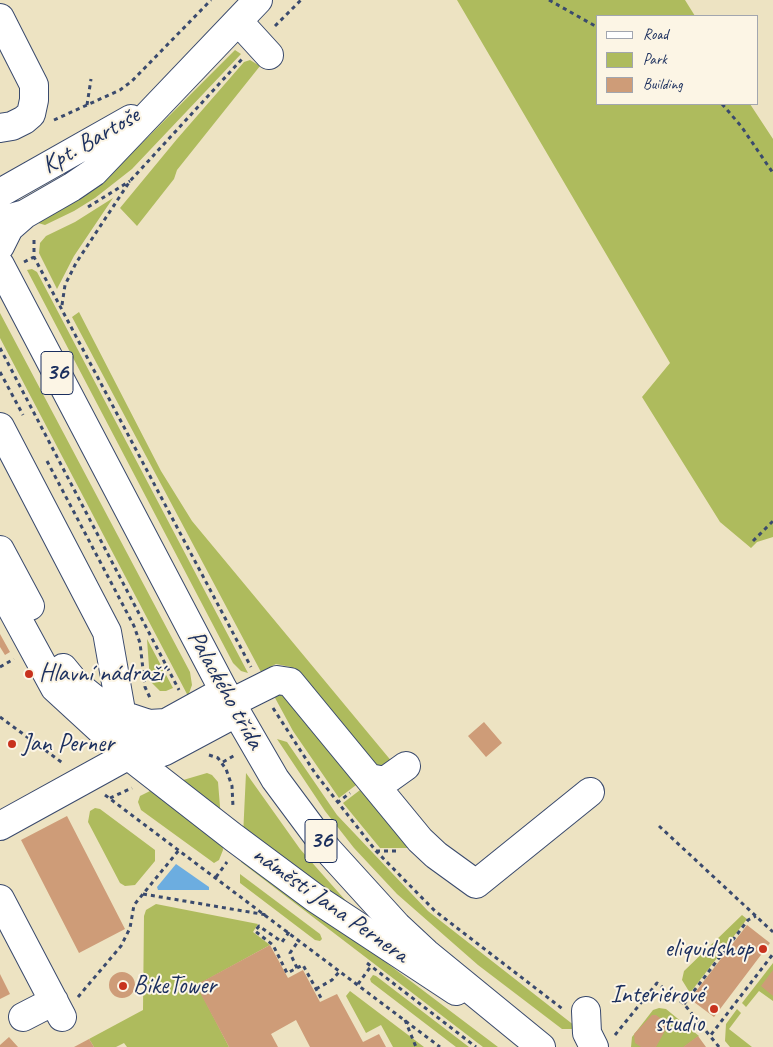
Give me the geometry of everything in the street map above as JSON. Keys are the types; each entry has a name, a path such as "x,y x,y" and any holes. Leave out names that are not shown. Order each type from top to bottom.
{"main road":[{"name":"Kpt. Bartoše","path":"0,246 9,228 20,223 94,172 204,57 236,11 258,0"},
{"path":"236,11 263,50"},
{"path":"0,18 34,85 34,107 31,114 12,126 0,128"},
{"name":"Kpt. Bartoše","path":"3,189 102,137 144,111 169,92"},
{"name":"Palackého třída","path":"5,264 230,703 267,766 327,849 370,897 426,953 539,1046"},
{"path":"0,427 105,628 110,641 129,756"},
{"path":"0,550 64,669 86,693 122,715 149,724 160,724 186,720 230,703 280,679 290,682 420,840 436,855 476,884 590,792"},
{"name":"náměstí Jana Pernera","path":"0,587 55,688 129,756 233,838 315,898 539,1046"},
{"path":"0,826 129,756 140,758 157,754 186,720"},
{"path":"369,778 385,781 406,766"},
{"path":"0,899 58,1009 22,1017"}],"path":[{"path":"52,121 120,90 132,81 211,0"},
{"path":"62,307 65,285 76,264 130,181 263,50 301,0"},
{"path":"549,0 596,26"},
{"path":"86,106 91,79"},
{"path":"723,105 773,173"},
{"path":"20,223 33,241 34,257 283,726 315,773 376,851 435,911 595,1030 657,983 684,1004 719,1047"},
{"path":"5,264 34,257"},
{"path":"0,348 186,720"},
{"path":"0,372 26,422"},
{"path":"44,455 134,626 140,644 147,695 152,701 158,703 172,699 213,755 223,762"},
{"path":"752,541 773,521"},
{"path":"0,667 17,658"},
{"path":"0,717 290,932 440,1047"},
{"path":"658,826 773,932"},
{"path":"58,1009 121,946 130,928 134,905 179,850"},
{"path":"216,877 230,858"},
{"path":"143,894 267,916"},
{"path":"684,1004 748,920 756,916"},
{"path":"290,932 282,942 260,926 255,931 273,944 288,973 303,965 322,998"},
{"path":"297,968 290,953 299,940"},
{"path":"710,1036 773,954"},
{"path":"358,984 371,966"},
{"path":"316,989 332,980 340,971"},
{"path":"404,1020 416,1047"}],"green space":[{"path":"457,0 685,0 694,15 596,15 596,105 751,105 773,139 773,537 757,542 751,548 720,522 642,397 670,363"},
{"path":"235,50 241,54 132,169 95,198 74,211 45,225 38,223 35,219 116,169"},
{"path":"250,60 260,66 177,170 174,179 137,226 120,208 244,62"},
{"path":"113,198 74,256 57,289 39,253 40,243 46,236 75,222"},
{"path":"32,269 37,272 248,673 241,671 233,663 27,270"},
{"path":"79,312 161,471 192,521 393,763 378,768 291,667 276,664 261,672 72,317"},
{"path":"0,313 190,672 192,685 188,696 0,338"},
{"path":"147,639 173,688 160,691 150,681"},
{"path":"274,696 288,697 360,782 339,798 293,731"},
{"path":"277,739 287,742 337,815 428,911 575,1026 573,1029 562,1029 478,965 397,894 354,848 325,811"},
{"path":"207,773 212,775 218,782 221,819 173,783"},
{"path":"246,773 300,849 354,910 243,836"},
{"path":"364,787 415,848 380,848 343,803"},
{"path":"156,788 222,838 223,850 219,860 214,863 141,810 138,802 140,796"},
{"path":"95,808 100,809 155,850 155,861 135,885 125,886 120,883 88,822 90,811"},
{"path":"241,853 498,1047 483,1047 241,862"},
{"path":"240,874 320,934 322,939 320,941 315,940 240,883"},
{"path":"156,904 258,924 253,932 270,945 197,985 229,1047 127,1047 124,1043 116,1047 94,1047 89,1039 143,1010 144,916 146,910"},
{"path":"742,915 747,919 690,993 682,980 684,971"},
{"path":"773,963 773,1001 759,991 746,1007 742,1003"},
{"path":"373,975 469,1047 456,1047 371,982 370,979"},
{"path":"350,991 424,1047 393,1047 381,1025 366,1033 346,996"},
{"path":"659,1008 666,1009 699,1036 684,1047 631,1047 632,1037 653,1010"},
{"path":"737,1009 741,1013 729,1029 752,1047 730,1047 725,1041 726,1024"}],"water":[{"path":"176,864 209,887 209,890 158,890 157,887"}],"building":[{"path":"0,634 10,652 5,655 0,647"},
{"path":"484,722 502,743 486,757 468,736"},
{"path":"67,816 125,929 79,953 21,840"},
{"path":"747,925 770,943 714,1017 690,999"},
{"path":"270,945 288,978 303,970 320,1002 337,994 363,1042 379,1034 386,1047 310,1047 296,1020 271,1034 278,1047 229,1047 196,985"},
{"path":"773,970 773,996 761,986"},
{"name":"BikeTower","path":"122,972 131,976 135,985 131,994 122,998 113,994 109,985 113,976"},
{"path":"0,974 10,994 0,999"},
{"path":"652,1015 656,1015 667,1023 667,1027 656,1047 641,1047 635,1043 634,1034"},
{"path":"698,1036 706,1047 683,1047"},
{"path":"9,1037 18,1047 0,1047 0,1045"},
{"path":"89,1039 94,1047 74,1047"}],"place":[{"name":"Hlavní nádraží","path":"29,674"},
{"name":"Jan Perner","path":"12,744"},
{"name":"eliquidshop","path":"763,949"},
{"name":"BikeTower","path":"123,986"},
{"name":"Interiérové studio","path":"714,1009"}]}
